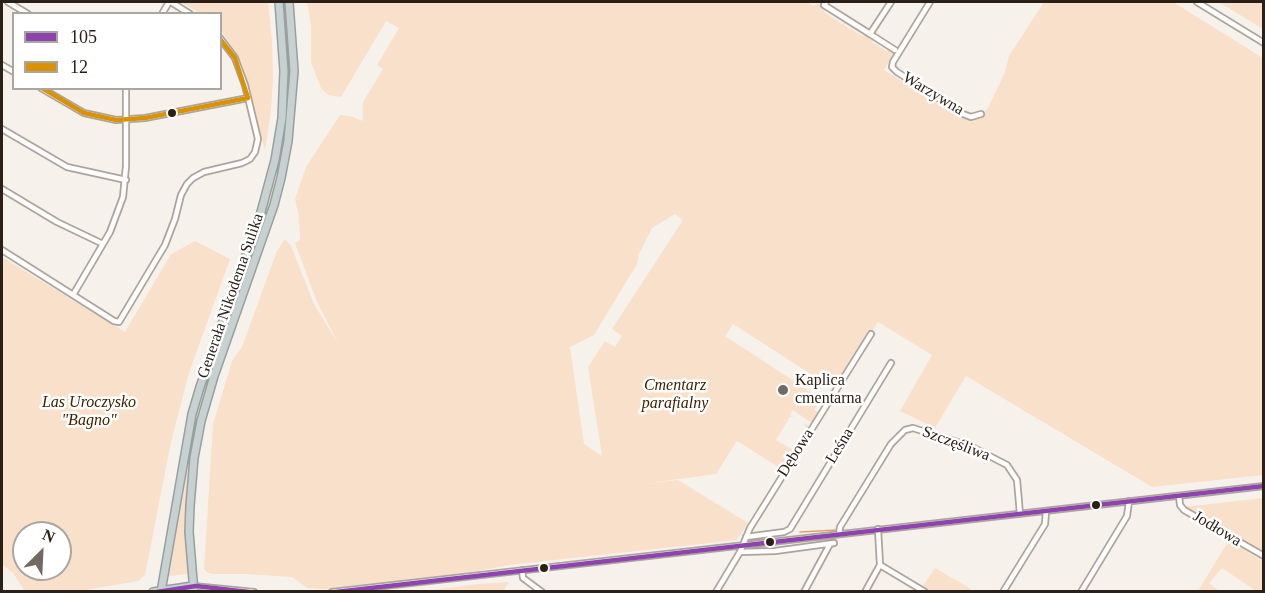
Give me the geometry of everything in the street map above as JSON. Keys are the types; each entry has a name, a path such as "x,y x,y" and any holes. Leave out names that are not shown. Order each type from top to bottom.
{"highway":[{"name":"Generała Nikodema Sulika","path":"161,590 187,439 200,387 261,212 274,166 282,118 284,80 279,2"},
{"name":"Generała Nikodema Sulika","path":"194,589 189,532 190,506 194,458 201,421 214,376 269,220 281,178 288,141 293,94 293,50 289,2"},
{"path":"274,166 275,178 280,180 281,178"},
{"path":"153,591 194,589"}],"street":[{"path":"8,2 25,12"},
{"path":"170,2 187,12"},
{"path":"818,2 825,3 895,50"},
{"path":"870,34 891,2"},
{"name":"Warzywna","path":"930,2 892,67 963,114 971,117 981,114"},
{"path":"1197,2 1263,44"},
{"path":"2,250 119,322 165,245 181,195 188,184 198,175 242,163 252,157 258,139 248,98 235,58 222,41"},
{"path":"44,90 84,113 126,120 248,98"},
{"path":"73,295 103,244 120,207 126,180 126,90"},
{"path":"2,129 67,167 126,180"},
{"path":"2,189 57,222 103,244"},
{"name":"Dębowa","path":"716,591 740,552 755,519 871,334"},
{"name":"Leśna","path":"746,537 784,532 790,529 891,363"},
{"name":"Szczęśliwa","path":"839,534 840,527 891,444 905,429 913,428 970,446 1006,465 1017,480 1020,513"},
{"path":"332,591 1263,486"},
{"name":"Jodłowa","path":"1179,496 1180,505 1184,510 1263,556"},
{"path":"1081,591 1127,516 1129,501"},
{"path":"1003,591 1045,524 1046,511"},
{"path":"865,591 880,565 878,530"},
{"path":"740,552 775,551 832,543 804,591"},
{"path":"880,565 925,591"},
{"path":"522,570 523,579 538,590"},
{"path":"194,589 254,591"}],"green space":[{"path":"180,2 268,2 273,78 265,150 242,63 222,32 222,12 198,12"},
{"name":"Cmentarz parafialny","path":"307,2 807,2 814,6 817,3 825,8 824,12 842,24 845,21 844,25 863,36 866,34 873,39 872,42 886,51 889,48 895,52 884,70 963,119 978,117 988,108 1005,72 1009,56 1044,2 1173,2 1263,58 1263,475 1152,487 966,376 935,428 900,411 932,355 878,322 834,389 733,324 725,336 826,402 824,405 819,402 814,410 818,412 810,422 793,410 790,415 794,417 790,417 776,440 793,450 806,427 804,423 808,425 808,428 783,470 737,441 716,474 642,484 678,480 748,523 737,540 509,565 467,573 325,589 307,588 292,577 207,572 204,569 213,424 232,361 242,347 277,251 285,239 291,246 314,304 339,345 317,302 295,243 300,240 295,199 306,167 340,115 363,121 363,102 383,69 377,65 399,28 386,21 341,97 328,95 321,88 311,62 311,25","holes":["675,214 683,220 612,329 622,336 615,347 605,341 588,367 602,456 584,444 570,347 594,335 637,264 639,254 652,228"]},
{"path":"1219,2 1263,2 1263,29"},
{"path":"273,183 276,184 267,214 211,374 194,435 186,506 189,574 168,576 199,403"},
{"name":"Las Uroczysko \"Bagno\"","path":"195,241 230,259 189,373 171,442 145,575 138,581 79,591 25,591 18,581 72,581 72,521 12,521 12,572 2,564 2,257 125,332 171,254"},
{"path":"1263,498 1263,553 1184,507"},
{"path":"1229,540 1263,561 1261,591 1256,591 1222,568 1209,583 1219,591 1198,591"},
{"path":"935,568 971,589 969,591 932,591 923,586"},
{"path":"509,582 503,591 424,591 478,584"}],"waterway":[{"path":"800,532 837,530"}],"transit line":[{"name":"12","path":"45,90 84,113 116,120 145,118 248,98 235,58 222,42"},
{"name":"105","path":"336,592 1264,486"},
{"name":"105","path":"157,592 196,586 249,592"}],"place":[{"name":"Kaplica cmentarna","path":"783,390"}]}
